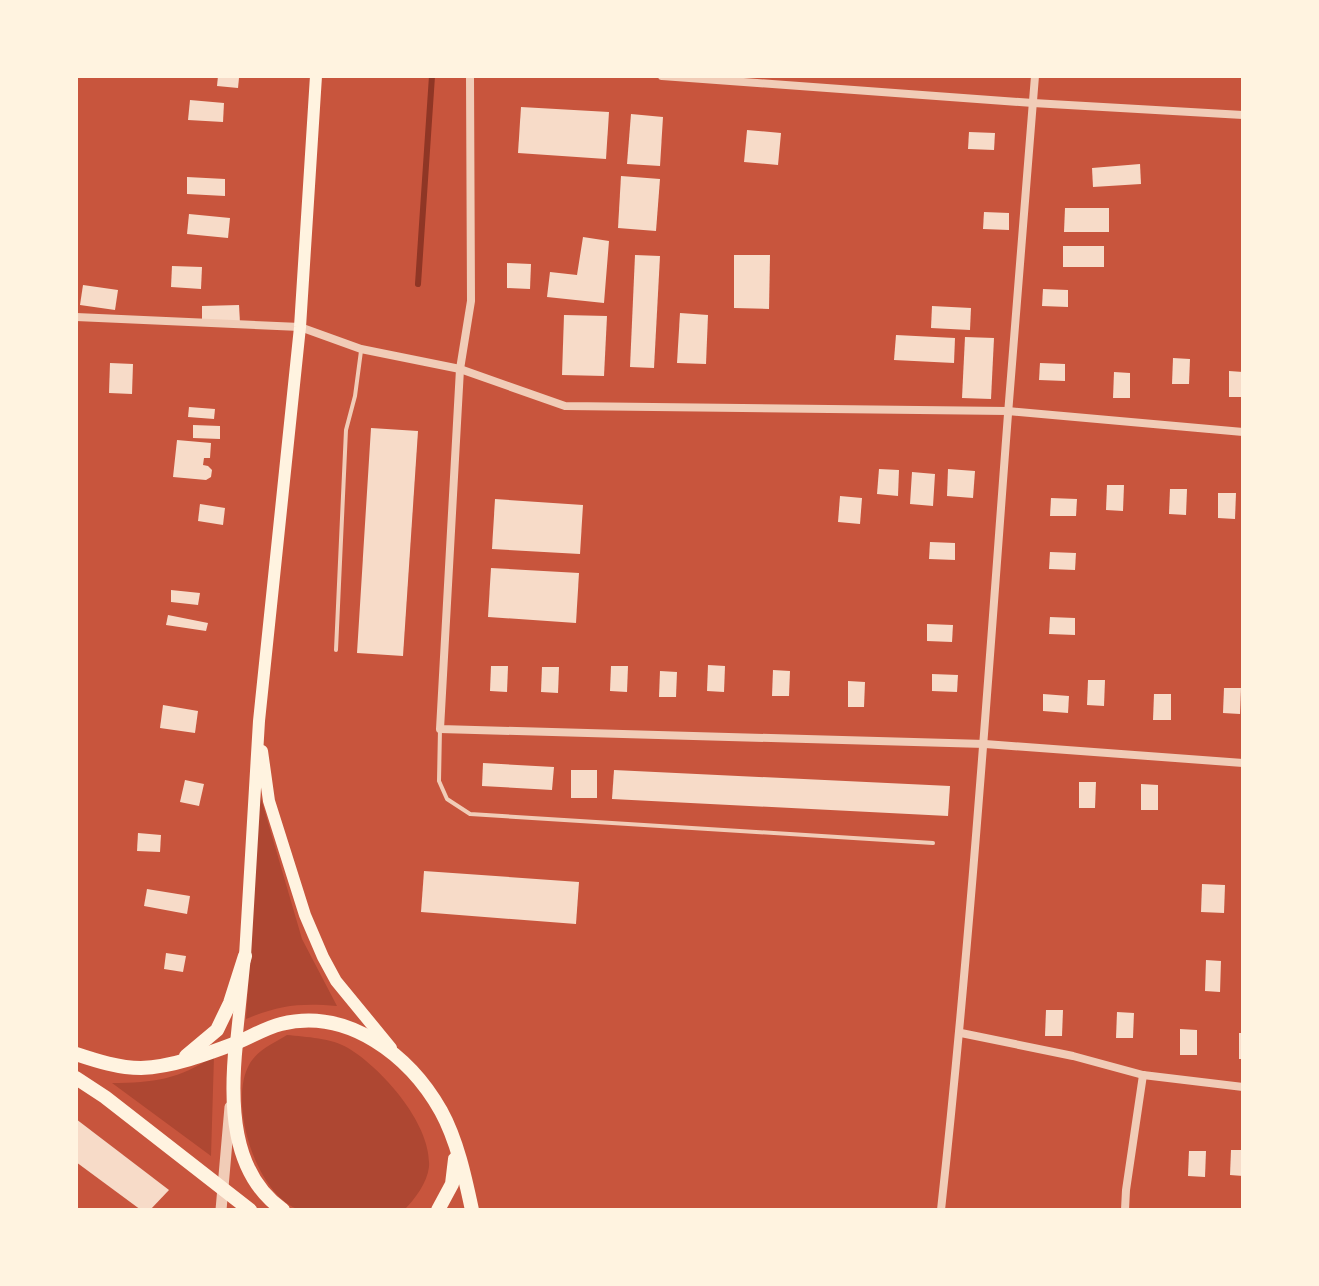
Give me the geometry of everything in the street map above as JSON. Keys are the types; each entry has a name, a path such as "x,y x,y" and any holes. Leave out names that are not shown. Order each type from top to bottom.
{"main road":[{"path":"283,1210 266,1198 244,1162 234,1120 232,1081 245,956 259,721 300,327 316,76"},
{"path":"259,721 269,801 314,937 336,981 431,1095 451,1132 472,1210"},
{"path":"179,1062 217,1030 230,1003 245,956"},
{"path":"76,1054 103,1063 142,1068 179,1062 281,1024 301,1021 326,1022 350,1028 395,1054"},
{"path":"76,1078 250,1210"},
{"path":"438,1210 452,1184 456,1150"}],"street":[{"path":"470,76 471,301 460,369 440,729 985,744 1243,763"},
{"path":"662,76 1243,115"},
{"path":"941,1210 961,1033 985,744 1035,76"},
{"path":"76,317 300,327 361,349 460,369 565,406 1008,411 1243,432"},
{"path":"961,1033 1073,1056 1143,1075 1243,1087"},
{"path":"1125,1210 1143,1075"},
{"path":"221,1210 232,1081"}],"lane":[{"path":"336,650 346,430 355,396 361,349"},
{"path":"440,729 439,781 447,799 470,814 933,843"}],"shaded area":[{"path":"260,795 302,939 337,1006 290,1006 246,1019"},
{"path":"287,1035 327,1040 348,1048 390,1084 414,1116 428,1151 429,1167 420,1190 404,1210 300,1210 284,1201 271,1187 259,1168 244,1124 243,1082 256,1055"},
{"path":"214,1056 211,1156 112,1083 166,1078"}],"building":[{"path":"218,76 239,78 238,88 217,86"},
{"path":"190,100 224,103 223,122 188,120"},
{"path":"521,107 609,112 606,159 518,153"},
{"path":"631,114 663,117 660,166 627,164"},
{"path":"747,130 781,133 778,165 744,162"},
{"path":"969,132 995,133 994,150 968,149"},
{"path":"1140,164 1141,184 1093,187 1092,168"},
{"path":"621,176 660,179 656,231 618,228"},
{"path":"187,177 225,179 225,196 187,194"},
{"path":"1065,208 1109,208 1109,232 1064,232"},
{"path":"984,212 1009,213 1009,230 983,229"},
{"path":"189,214 230,218 228,238 187,234"},
{"path":"583,237 609,241 604,303 547,297 550,272 577,275"},
{"path":"1063,246 1104,246 1104,267 1063,267"},
{"path":"635,255 660,256 654,368 630,367"},
{"path":"734,255 770,255 769,309 734,308"},
{"path":"507,263 531,264 530,289 507,288"},
{"path":"172,266 202,267 201,289 171,287"},
{"path":"83,285 118,290 115,310 80,305"},
{"path":"1043,289 1068,290 1068,307 1042,306"},
{"path":"239,305 240,323 202,324 202,306"},
{"path":"932,306 971,308 970,330 931,328"},
{"path":"680,313 708,315 706,364 677,363"},
{"path":"564,315 607,316 604,376 562,375"},
{"path":"896,335 955,338 954,363 894,360"},
{"path":"965,337 994,338 991,399 962,398"},
{"path":"1173,358 1190,359 1189,384 1172,384"},
{"path":"110,363 133,364 132,394 109,393"},
{"path":"1040,363 1065,364 1065,381 1039,380"},
{"path":"1229,371 1243,372 1243,397 1229,397"},
{"path":"1114,372 1130,373 1130,398 1113,398"},
{"path":"189,407 215,409 214,419 188,417"},
{"path":"193,425 220,426 220,439 193,438"},
{"path":"371,428 418,431 403,656 357,653"},
{"path":"177,440 211,443 210,458 204,458 203,465 212,470 211,477 206,480 173,477"},
{"path":"879,469 899,470 898,496 877,494"},
{"path":"948,469 975,471 973,498 947,496"},
{"path":"912,472 935,474 933,506 910,504"},
{"path":"1107,485 1124,485 1123,511 1106,510"},
{"path":"1170,489 1187,489 1186,515 1169,514"},
{"path":"1218,493 1236,493 1235,519 1218,518"},
{"path":"840,496 862,498 860,524 838,522"},
{"path":"1051,498 1077,499 1076,516 1050,516"},
{"path":"495,499 583,505 580,554 492,549"},
{"path":"200,504 225,508 223,525 198,521"},
{"path":"930,542 955,543 955,560 929,559"},
{"path":"1050,552 1076,553 1075,570 1049,569"},
{"path":"491,568 579,573 576,623 488,617"},
{"path":"171,590 200,593 198,605 171,602"},
{"path":"168,615 208,623 206,631 166,625"},
{"path":"1050,617 1075,618 1075,635 1049,634"},
{"path":"927,624 953,625 952,642 927,641"},
{"path":"708,665 725,666 724,692 707,691"},
{"path":"491,666 508,666 507,692 490,691"},
{"path":"611,666 628,666 627,692 610,691"},
{"path":"542,667 559,667 558,693 541,692"},
{"path":"773,670 790,671 789,696 772,696"},
{"path":"660,671 677,672 676,697 659,697"},
{"path":"932,674 958,675 957,692 932,691"},
{"path":"1088,680 1105,680 1104,706 1087,705"},
{"path":"848,681 865,682 864,707 848,707"},
{"path":"1224,688 1241,688 1240,714 1223,713"},
{"path":"1043,694 1069,696 1068,713 1043,711"},
{"path":"1154,694 1171,694 1171,720 1153,720"},
{"path":"163,705 198,711 195,733 160,728"},
{"path":"483,763 554,767 552,790 482,786"},
{"path":"571,770 597,770 597,798 571,798"},
{"path":"614,770 950,786 948,816 612,799"},
{"path":"185,780 204,784 199,806 180,802"},
{"path":"1079,782 1096,782 1095,808 1079,808"},
{"path":"1141,784 1158,785 1158,810 1141,810"},
{"path":"138,833 161,835 160,852 137,851"},
{"path":"424,871 579,882 576,924 421,912"},
{"path":"1202,884 1225,885 1224,913 1201,912"},
{"path":"147,889 190,896 187,914 144,906"},
{"path":"166,953 186,956 183,972 164,969"},
{"path":"1206,960 1221,961 1220,992 1205,991"},
{"path":"1046,1010 1063,1010 1062,1036 1045,1036"},
{"path":"1117,1012 1134,1013 1133,1038 1116,1038"},
{"path":"1180,1029 1197,1030 1197,1055 1180,1055"},
{"path":"1239,1033 1243,1033 1243,1059 1239,1059"},
{"path":"76,1119 169,1190 150,1210 141,1210 76,1162"},
{"path":"1231,1150 1243,1150 1243,1176 1230,1175"},
{"path":"1189,1151 1206,1151 1205,1177 1188,1176"}],"waterway":[{"path":"418,284 432,76"}]}
